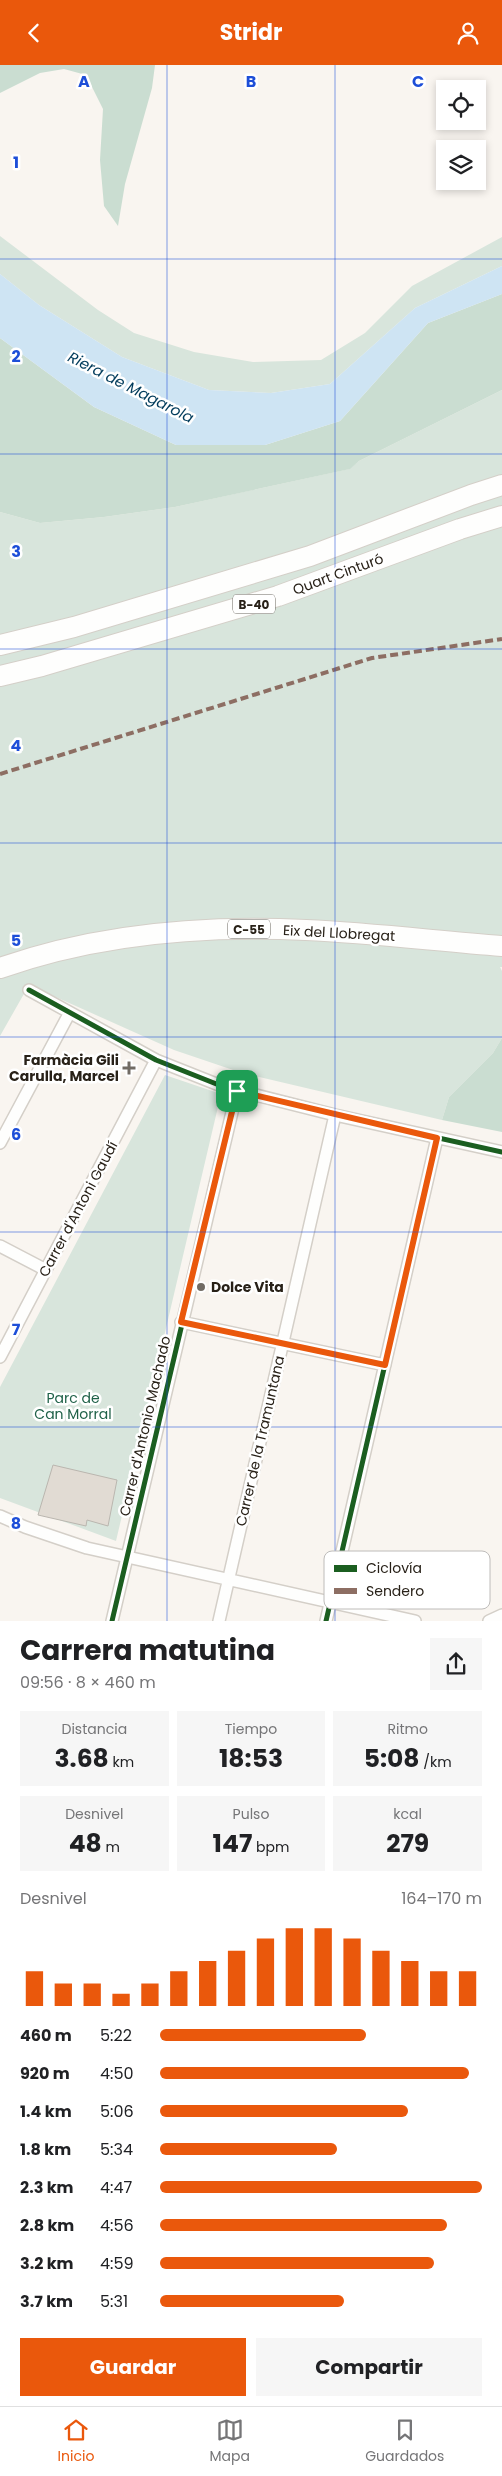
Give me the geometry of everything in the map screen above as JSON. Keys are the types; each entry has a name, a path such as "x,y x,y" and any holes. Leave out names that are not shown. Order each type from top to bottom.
{"highway":[{"name":"Quart Cinturó","path":"0,645 74,627 310,556 502,485"},
{"name":"Quart Cinturó","path":"0,676 42,666 278,597 460,529 502,516"},
{"name":"Eix del Llobregat","path":"0,957 61,938 113,929 246,919 382,925 502,934"},
{"name":"Eix del Llobregat","path":"0,968 105,940 224,930 306,930 502,945"}],"street":[{"path":"29,990 156,1061 237,1091 502,1152"},
{"path":"0,1143 69,1014"},
{"name":"Carrer d'Antoni Gaudí","path":"0,1357 156,1061"},
{"name":"Carrer d'Antonio Machado","path":"112,1621 237,1091"},
{"name":"Carrer de la Tramuntana","path":"219,1621 335,1115"},
{"path":"343,1551 437,1138"},
{"path":"0,1246 46,1270"},
{"path":"181,1322 385,1365"},
{"path":"0,1516 25,1527 87,1548 324,1601"},
{"path":"362,1609 415,1621"},
{"path":"489,1621 502,1615"}],"green space":[{"path":"0,65 155,65 152,88 125,184 118,226 104,206 100,160 103,109 86,75 64,69 40,73 0,93"},
{"path":"0,236 98,310 134,333 194,352 253,362 321,360 365,333 412,286 502,237 502,266 415,308 330,384 271,393 209,390 122,357 39,305 0,274"},
{"path":"502,294 502,390 359,461 350,469 175,507 104,517 40,523 0,512 0,338 94,407 176,445 265,445 340,421 428,323"},
{"path":"502,390 502,967 500,967 502,971 502,1038 493,1053 449,1097 442,1120 242,1073 174,1050 29,985 0,1036 0,512 40,523 104,517 175,507 349,469 359,461"},
{"path":"502,1038 502,1132 442,1120 449,1097 493,1053"},
{"name":"Parc de Can Morral","path":"165,1075 221,1094 116,1541 0,1498 0,1387"}],"water":[{"name":"Riera de Magarola","path":"502,266 502,294 428,323 340,421 265,445 176,445 94,407 0,338 0,274 39,305 122,357 209,390 271,393 330,384 415,308"}],"building":[{"path":"53,1465 117,1480 108,1526 87,1520 86,1526 38,1515"}],"marked path":[{"path":"0,774 372,658 502,639"}],"cycle path":[{"path":"29,990 156,1060 224,1087 335,1115 502,1152"},
{"path":"112,1621 237,1091"},
{"path":"342,1551 437,1138"},
{"path":"326,1621 329,1609"}],"place":[{"name":"Farmàcia Gili Carulla, Marcel","path":"129,1068"},
{"name":"Dolce Vita","path":"201,1287"}],"route":[{"path":"237,1091 437,1138 385,1365 181,1322 237,1091"}]}
